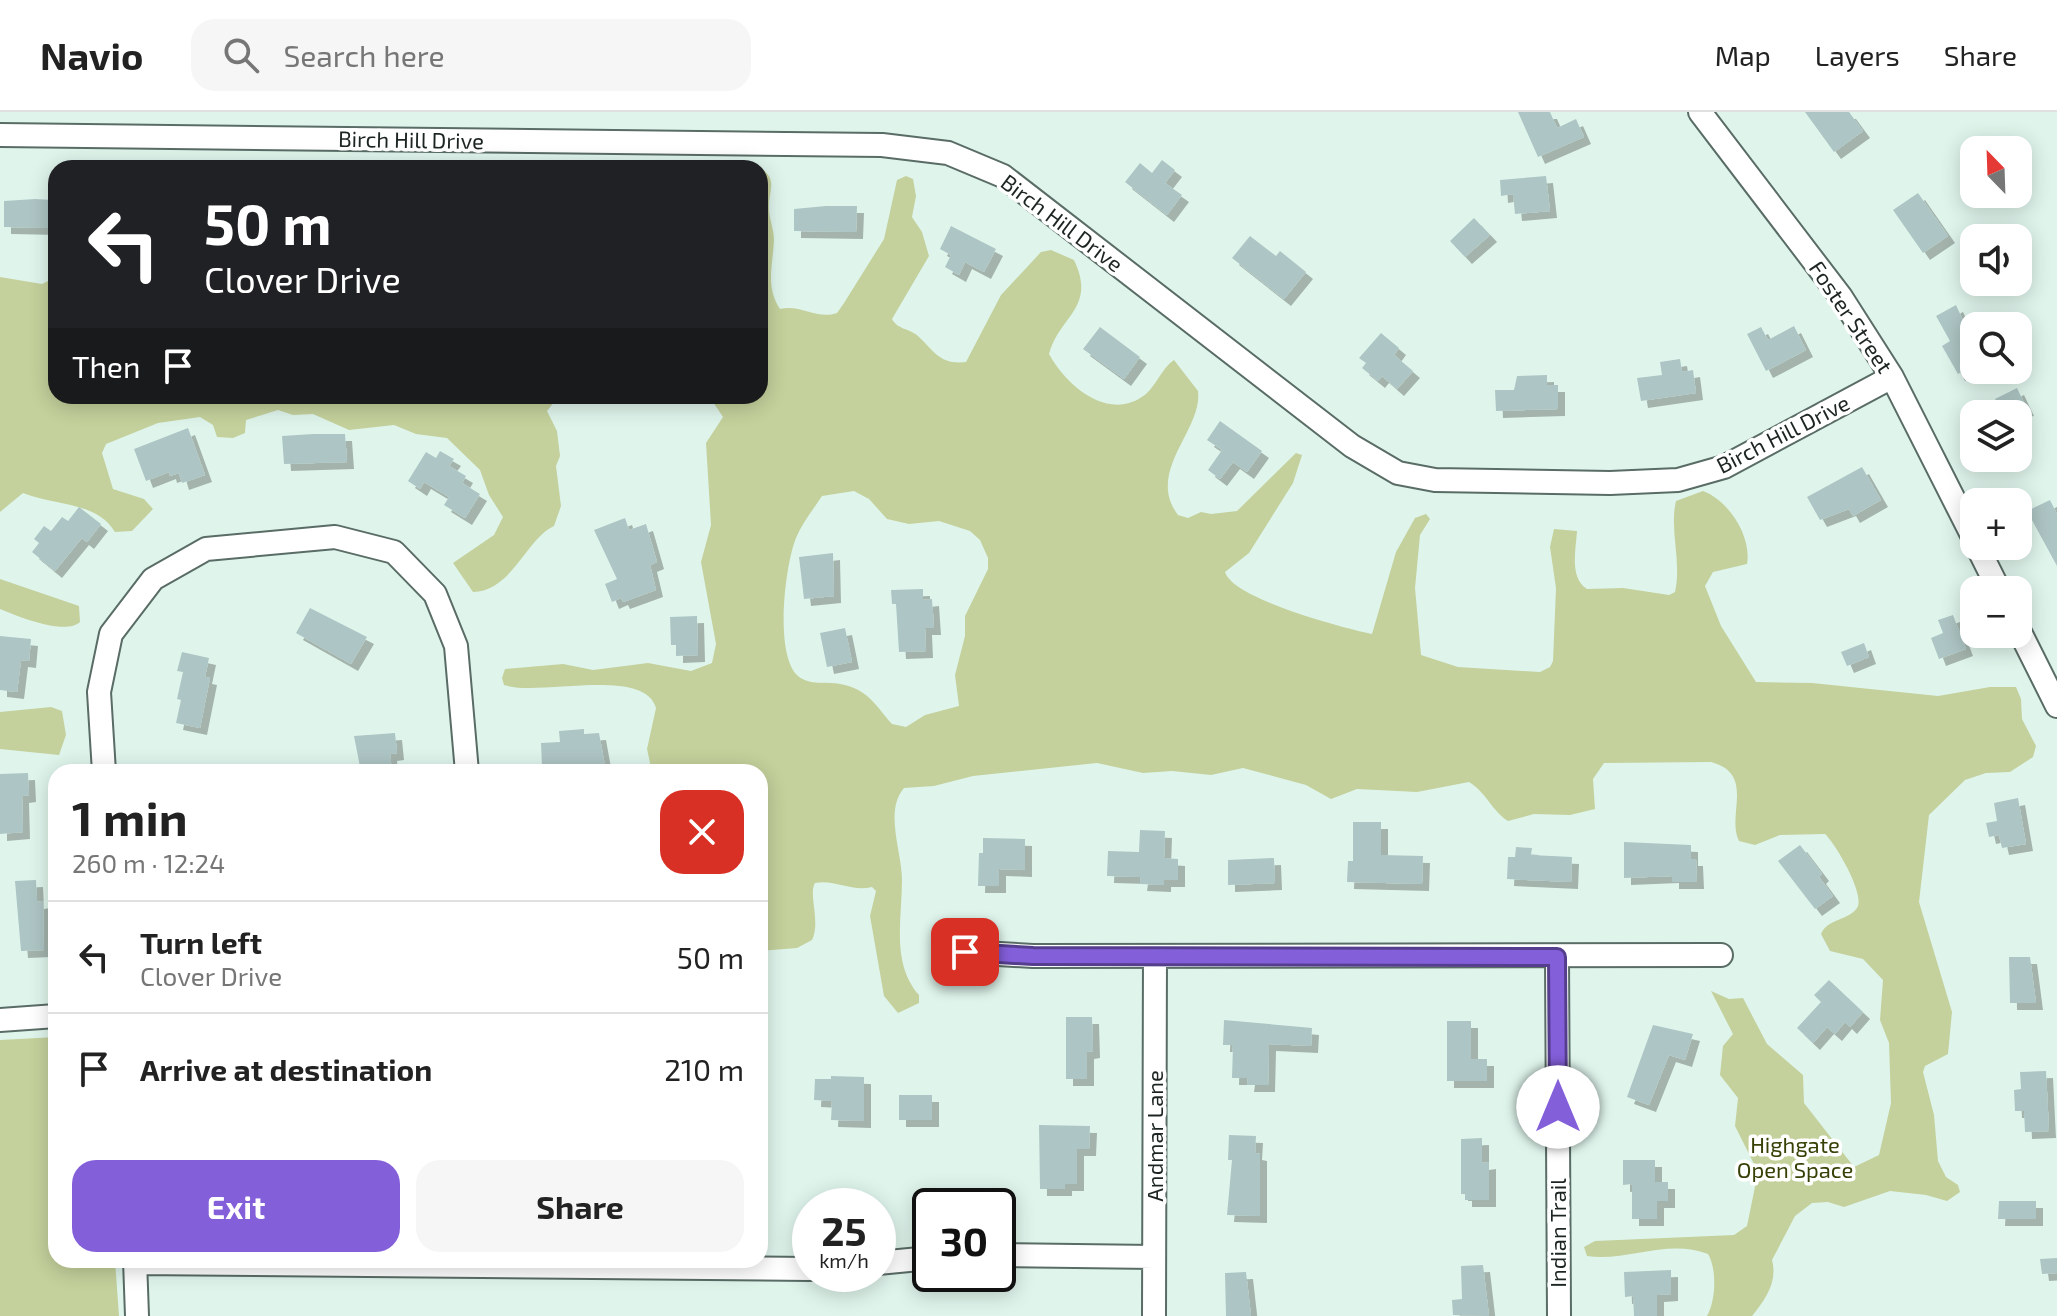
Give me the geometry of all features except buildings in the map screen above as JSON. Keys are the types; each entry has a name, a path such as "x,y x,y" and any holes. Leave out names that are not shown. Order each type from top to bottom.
{"street":[{"name":"Foster Street","path":"1700,112 1841,297 1892,377 1960,511"},
{"name":"Birch Hill Drive","path":"0,135 882,145 948,153 1003,176 1352,446 1398,473 1435,480 1610,483 1678,480 1724,467 1892,377"},
{"path":"104,764 99,692 111,634 153,579 206,549 335,537 394,552 435,594 456,646 466,764"},
{"path":"2028,648 2057,706"},
{"path":"965,952 1155,956 1721,955"},
{"name":"Andmar Lane","path":"1154,1316 1155,956"},
{"name":"Indian Trail","path":"1557,957 1559,1316"},
{"path":"0,1020 48,1017"},
{"path":"1016,1255 1154,1257"},
{"path":"136,1268 137,1316"},
{"path":"758,1268 792,1269"}],"green space":[{"name":"Highgate Open Space","path":"768,175 771,181 769,208 774,240 771,284 775,300 780,309 795,308 823,315 837,313 884,239 897,180 906,176 913,179 916,196 912,217 922,232 929,256 892,319 918,336 939,356 950,361 966,362 1001,295 1041,252 1051,250 1074,260 1080,276 1079,301 1049,354 1078,389 1104,403 1118,405 1132,402 1146,394 1174,360 1198,391 1197,406 1171,467 1168,483 1170,499 1178,515 1188,518 1201,512 1237,511 1296,453 1302,455 1293,483 1249,553 1225,572 1232,582 1268,602 1315,619 1372,634 1396,552 1415,518 1426,514 1430,519 1420,535 1415,588 1421,655 1458,667 1540,672 1550,667 1553,661 1556,588 1550,547 1554,529 1577,531 1576,571 1581,584 1587,589 1623,588 1669,595 1675,592 1677,580 1676,501 1703,491 1712,496 1736,520 1748,553 1747,564 1713,572 1705,586 1721,626 1756,682 1812,683 1938,696 1990,687 2016,687 2021,699 2022,719 2036,746 2033,757 2010,772 1986,773 1965,780 1929,815 1919,902 1952,1012 1948,1054 1925,1066 1923,1072 1934,1115 1938,1161 1946,1177 1958,1185 1960,1192 1947,1201 1890,1191 1844,1207 1828,1202 1812,1203 1795,1216 1772,1260 1773,1276 1769,1290 1752,1316 1707,1316 1714,1285 1708,1254 1678,1248 1617,1256 1587,1256 1584,1247 1595,1241 1734,1235 1747,1226 1758,1172 1735,1126 1738,1098 1720,1075 1723,1046 1733,1034 1711,991 1729,999 1743,998 1767,1044 1803,1075 1804,1103 1854,1167 1879,1155 1891,1103 1889,1043 1880,1020 1883,980 1863,959 1830,951 1821,934 1828,925 1857,908 1859,901 1853,881 1825,834 1780,835 1755,845 1739,841 1733,776 1725,768 1711,762 1604,763 1593,779 1595,809 1570,815 1534,814 1508,821 1469,782 1417,792 1357,789 1331,799 1306,785 1243,768 1211,775 1172,771 1143,773 1097,763 973,776 934,786 904,788 895,808 902,880 901,955 910,982 919,995 919,1003 898,1013 884,996 870,916 876,891 872,887 815,883 812,940 797,948 768,950 768,764 650,764 647,749 656,708 647,695 632,688 612,685 520,688 504,685 502,678 505,669 563,664 593,670 648,663 691,671 712,663 716,644 701,562 711,525 706,443 723,417 714,404 768,404","holes":["854,491 869,499 887,519 909,524 939,521 970,531 980,540 988,558 988,569 965,616 965,636 955,675 959,706 925,715 906,727 892,724 857,689 813,682 798,676 786,649 784,630 785,588 792,551 801,527 822,496"]},
{"path":"0,277 42,284 48,281 48,404 553,404 547,411 557,431 560,456 556,466 561,506 554,526 498,583 473,592 453,563 494,535 503,517 489,495 480,470 447,438 416,434 394,425 349,430 313,414 293,415 278,410 246,420 245,433 233,438 217,437 213,425 200,417 158,423 106,444 102,453 113,489 144,499 153,509 132,531 115,532 107,522 86,509 23,493 0,512"},
{"path":"0,579 79,606 80,622 73,626 53,626 0,609"},
{"path":"51,707 62,711 66,735 59,755 0,749 0,712"},
{"path":"48,1037 48,1268 116,1268 119,1316 0,1316 0,1040"}],"route":[{"path":"965,952 1033,956 1557,957 1558,1107"}]}
